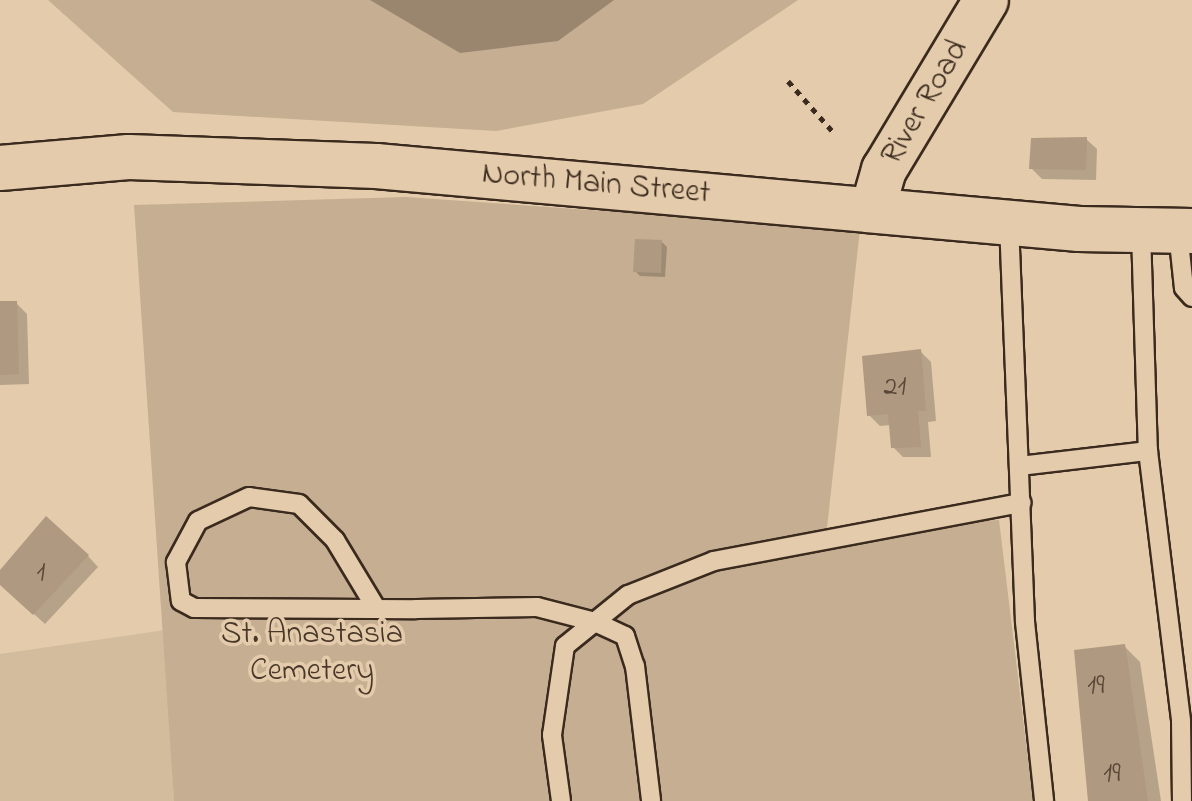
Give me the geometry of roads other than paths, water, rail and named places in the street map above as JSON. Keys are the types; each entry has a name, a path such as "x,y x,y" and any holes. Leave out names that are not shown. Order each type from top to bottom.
{"street":[{"name":"River Road","path":"873,208 884,170 986,0"},
{"name":"North Main Street","path":"0,168 129,157 376,166 873,208 1009,223 1170,232"}],"lane":[{"path":"1009,223 1025,622 1044,801"},
{"path":"1170,232 1184,288 1192,297"},
{"path":"1170,232 1148,451 1181,721 1182,801"},
{"path":"1020,466 1148,451"},
{"path":"376,608 335,540 299,504 249,497 198,521 176,562 181,601 194,608 376,608 537,607 595,622 625,636 635,666 651,801"},
{"path":"561,801 552,735 565,646 628,595 714,561 1022,503"}],"park label":[{"name":"St. Anastasia Cemetery","path":"312,654"}]}
